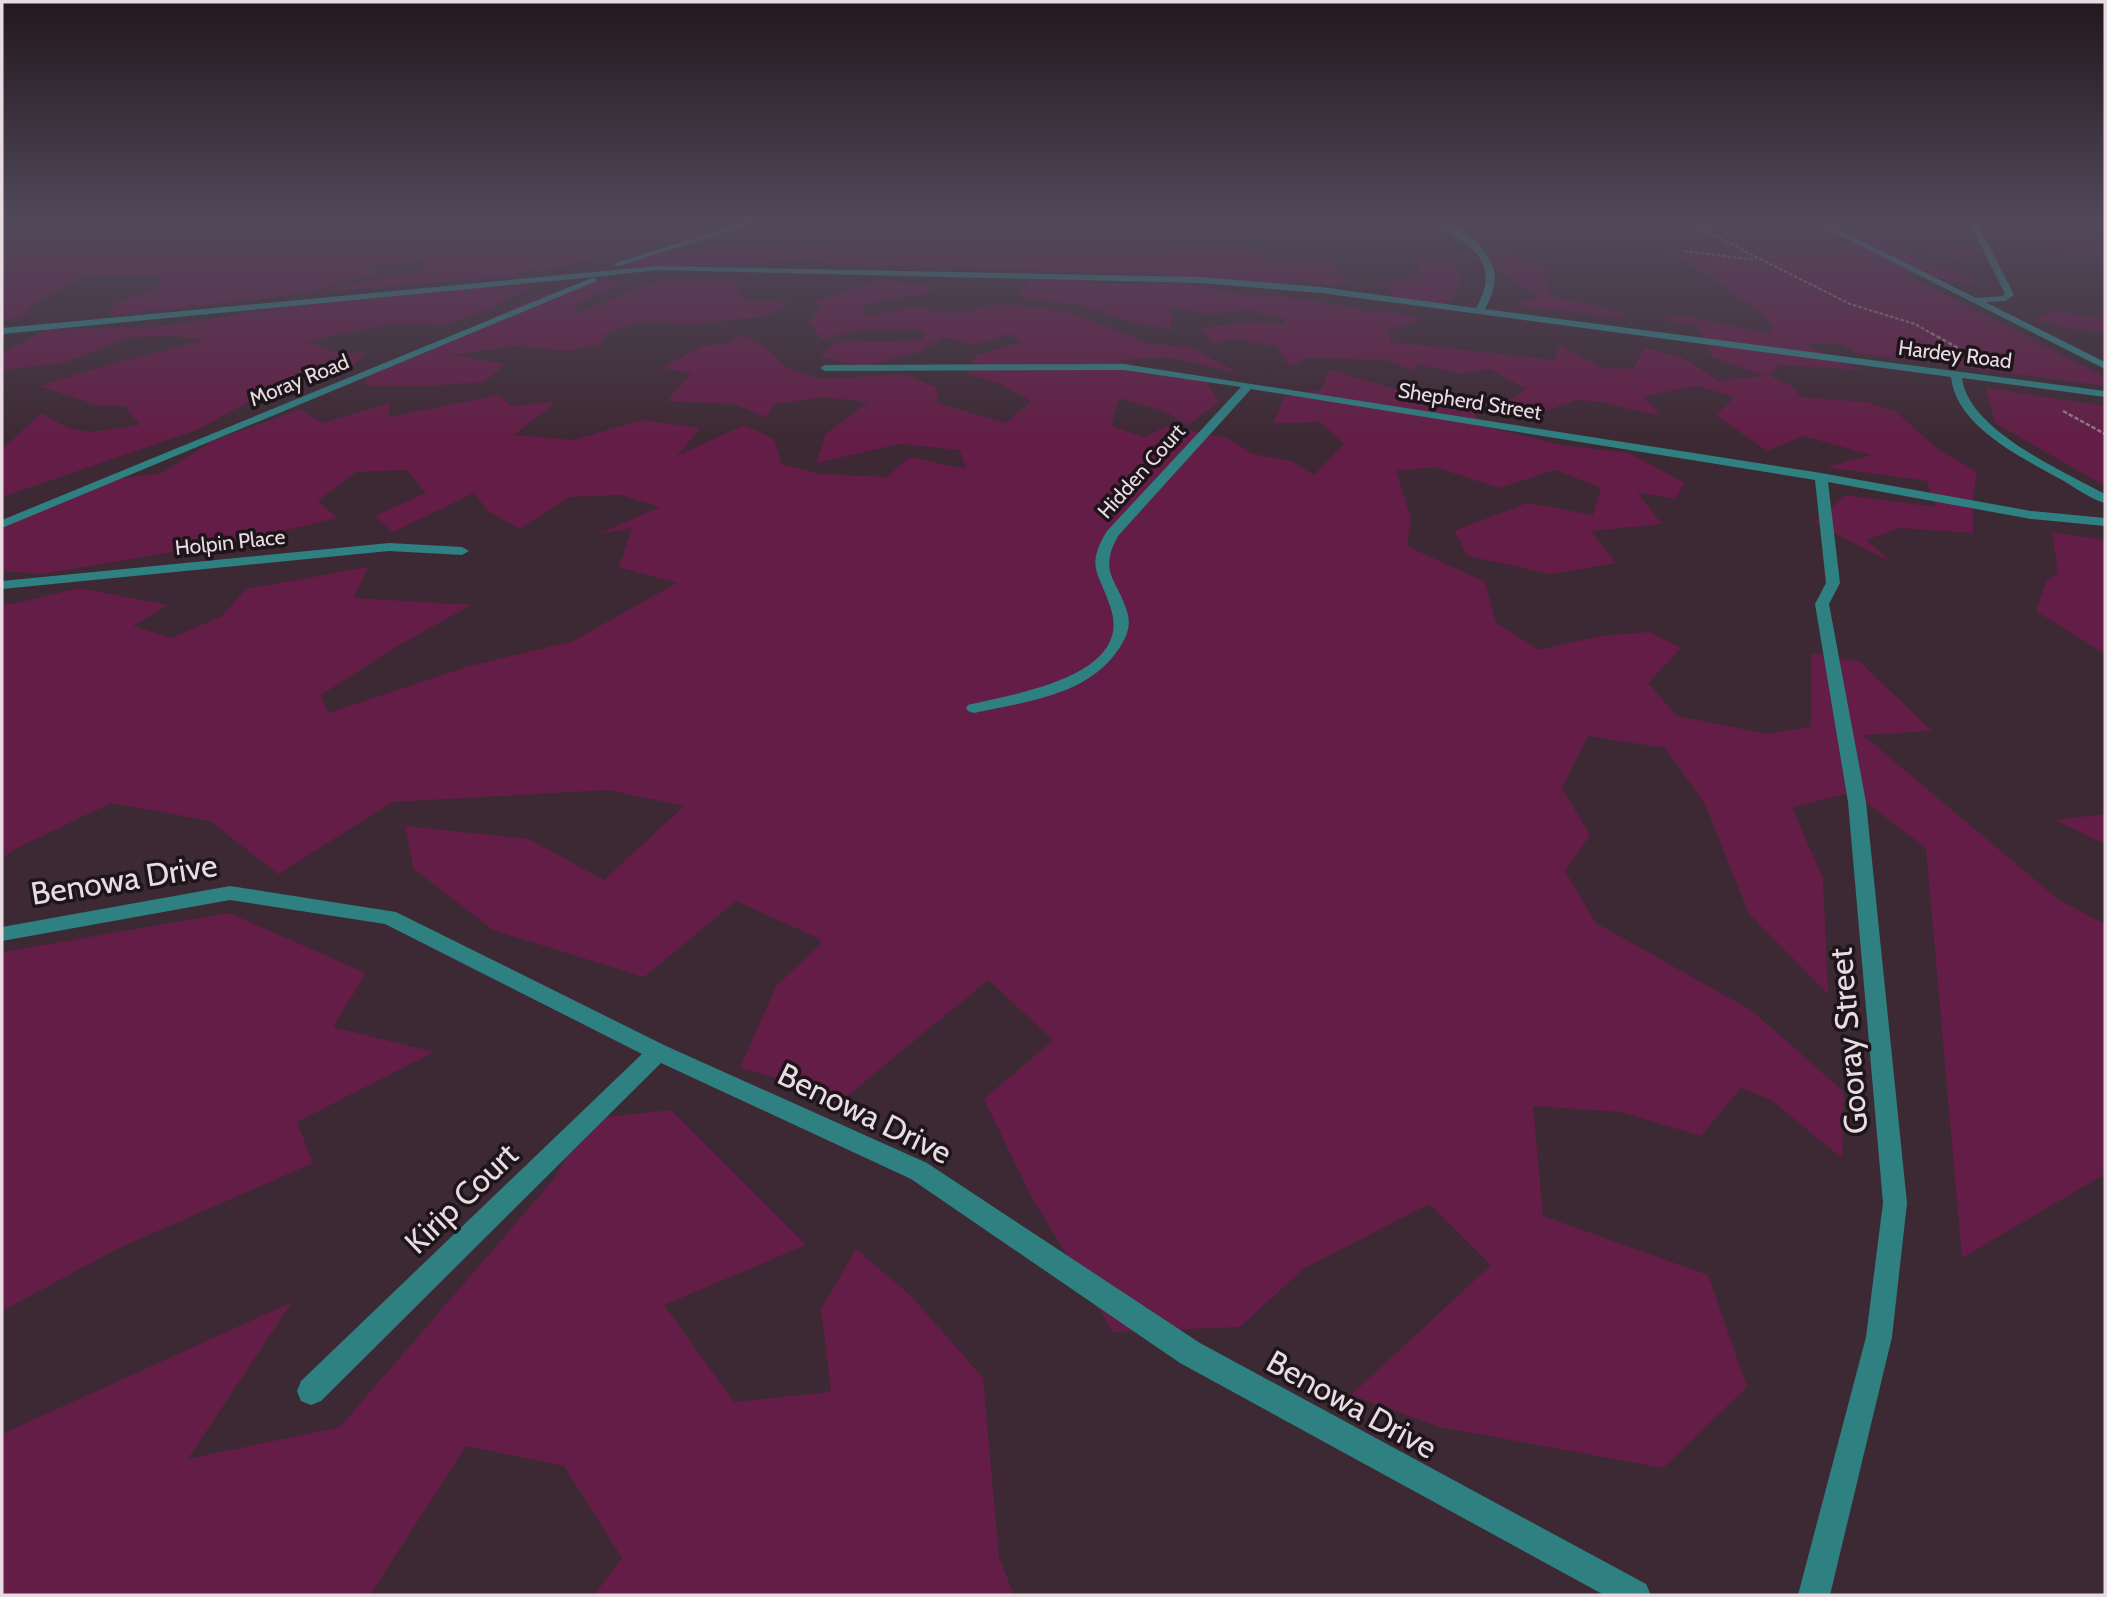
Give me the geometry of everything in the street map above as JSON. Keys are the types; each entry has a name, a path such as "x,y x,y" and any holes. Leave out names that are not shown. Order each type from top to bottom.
{"street":[{"name":"Hardey Road","path":"2,331 382,294"},
{"name":"Moray Road","path":"2,524 556,294"},
{"name":"Hardey Road","path":"1348,294 2105,394"},
{"path":"1479,311 1488,294"},
{"path":"1965,294 2105,366"},
{"path":"1978,300 2005,298 2009,294"},
{"name":"Shepherd Street","path":"825,368 1124,367 1821,477 2031,514 2105,522"},
{"path":"1956,374 1960,395 1996,433 2105,499"},
{"name":"Hidden Court","path":"974,708 1050,692 1099,666 1117,641 1121,619 1098,564 1102,549 1112,534 1249,385"},
{"name":"Gooray Street","path":"1814,1595 1879,1338 1895,1203 1857,802 1822,604 1833,583 1821,477"},
{"name":"Holpin Place","path":"2,585 389,547 462,551"},
{"name":"Benowa Drive","path":"2,934 230,893 389,917 658,1052 919,1171 1190,1353 1635,1595"},
{"name":"Kirip Court","path":"311,1391 658,1052"}],"path":[{"path":"1829,294 1850,304 1932,331 2015,382"},
{"path":"2060,408 2105,434"}],"shaded area":[{"path":"2,294 52,294 32,304 26,316 2,321"},
{"path":"144,294 298,294 110,316 114,304"},
{"path":"420,294 519,294 491,308 445,325 394,323 308,341 340,354 367,352 350,369 267,392 197,430 2,497 2,449 42,413 56,422 79,430 99,431 140,425 125,406 96,405 39,386 206,340 172,336 130,337 64,363 2,370 2,353 45,330 157,327 289,307"},
{"path":"549,294 599,294 581,301 573,315 626,294 738,294 746,301 793,302 762,317 686,324 640,321 605,334 602,344 571,351 514,346 453,355 505,364 484,382 424,386 366,385 365,371 457,335 536,297"},
{"path":"837,294 925,294 863,305 867,317 915,307 960,314 996,304 1045,308 1077,315 1147,343 1195,349 1240,374 1169,357 1119,360 1149,371 1203,377 1219,402 1188,425 1164,411 1119,398 1111,426 1144,437 1168,426 1227,438 1253,454 1293,462 1314,475 1344,444 1320,422 1273,423 1285,397 1321,390 1330,369 1471,409 1482,426 1562,445 1629,453 1685,483 1675,499 1637,492 1662,524 1591,531 1616,563 1551,574 1468,556 1454,531 1527,503 1593,515 1601,488 1555,470 1499,488 1435,467 1396,471 1411,518 1407,546 1485,582 1496,623 1539,650 1600,636 1650,632 1681,648 1648,683 1677,716 1768,734 1811,727 1811,653 1860,662 1932,731 1863,735 2059,900 2105,924 2105,1174 1962,1258 1926,848 1852,792 1792,808 1823,878 1828,994 1749,914 1705,804 1665,748 1588,736 1562,788 1590,835 1565,871 1596,923 1751,1010 1844,1092 1842,1158 1771,1100 1741,1088 1701,1136 1621,1112 1533,1106 1543,1216 1708,1275 1747,1387 1663,1468 1440,1427 1351,1395 1491,1265 1429,1204 1303,1269 1240,1327 1113,1332 1029,1192 984,1099 1053,1040 988,980 846,1097 740,1068 776,986 821,944 820,939 736,901 644,977 493,930 414,869 405,826 529,839 604,880 684,806 608,790 393,802 278,874 210,821 111,803 11,851 2,860 2,603 13,604 79,588 168,605 133,626 172,638 222,616 246,589 368,567 354,598 471,605 396,647 321,695 328,713 466,667 573,641 677,583 619,567 632,528 598,534 660,507 621,495 570,497 519,529 487,510 474,493 393,532 375,516 426,493 407,470 356,472 318,501 337,518 249,539 43,574 2,571 2,528 111,480 162,473 212,441 301,409 322,423 390,403 388,417 499,395 511,406 556,402 514,435 573,440 642,420 700,428 677,456 744,425 774,439 781,464 820,474 887,477 910,457 966,469 960,450 900,444 816,463 826,434 868,402 822,397 775,404 766,417 734,404 667,401 691,373 662,368 702,346 730,343 740,334 765,347 786,367 819,379 905,374 937,388 937,403 1006,423 1031,401 1000,384 967,374 976,355 1022,342 1009,334 975,345 943,337 920,352 861,367 820,356 837,341 894,342 923,339 923,330 858,330 821,339 809,321 822,309 815,301"},
{"path":"1017,294 1238,294 1311,300 1357,308 1362,312 1384,310 1423,319 1387,330 1391,342 1555,360 1560,345 1602,368 1633,369 1644,348 1681,357 1719,381 1765,376 1712,357 1697,325 1658,319 1684,316 1769,334 1773,326 1734,294 1942,294 2105,377 2105,386 1857,353 1842,344 1803,344 1862,370 1779,365 1768,375 1791,385 1801,397 1867,402 1896,412 1939,450 1977,472 1973,498 1973,533 1900,528 1866,540 1893,563 1814,523 1845,495 1936,507 1927,481 1826,467 1872,455 1803,436 1767,451 1716,415 1735,397 1697,386 1644,396 1661,416 1601,402 1576,400 1523,419 1489,412 1526,389 1490,369 1462,374 1415,364 1415,372 1386,360 1309,358 1290,367 1276,346 1234,339 1215,344 1200,329 1245,322 1285,324 1284,318 1250,311 1203,314 1171,307 1171,330 1124,320 1080,305 1033,300"},
{"path":"1391,294 1454,294 1449,304 1395,298"},
{"path":"1533,294 1549,294 1550,296 1622,312 1623,318 1518,306 1524,300 1540,298"},
{"path":"2059,311 2105,318 2105,332 2069,328 2033,318"},
{"path":"1986,388 2105,406 2105,486 1995,423"},
{"path":"2052,532 2105,540 2105,654 2036,611 2046,582 2058,573"},
{"path":"2105,814 2105,844 2055,820"},
{"path":"229,913 366,973 333,1027 434,1052 297,1122 313,1163 117,1249 2,1311 2,952"},
{"path":"671,1110 806,1245 664,1305 734,1402 831,1392 821,1309 856,1249 911,1296 983,1378 999,1557 1014,1595 594,1595 622,1558 564,1466 466,1446 370,1595 2,1595 2,1434 292,1302 188,1459 340,1427 554,1179 588,1119"}]}
